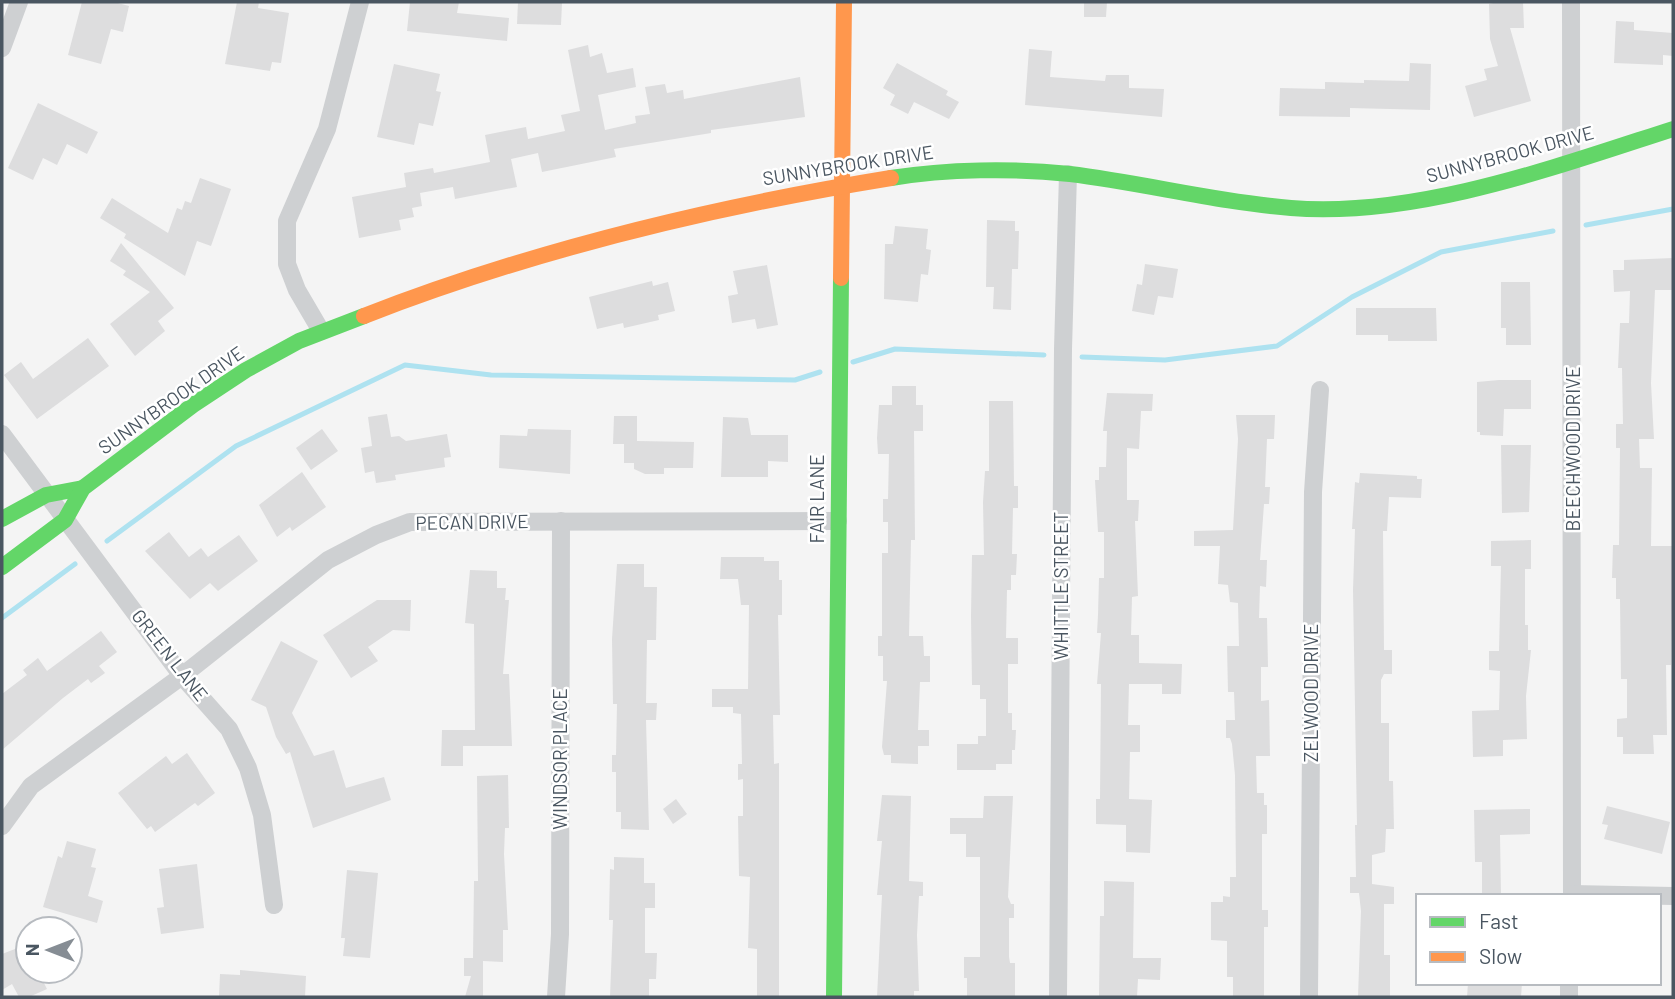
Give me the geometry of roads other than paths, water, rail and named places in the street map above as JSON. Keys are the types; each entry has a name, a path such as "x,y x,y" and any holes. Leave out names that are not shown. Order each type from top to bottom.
{"main road":[{"name":"FAIR LANE","path":"834,997 840,186 844,2"},
{"name":"SUNNYBROOK DRIVE","path":"2,567 65,520 83,488 193,405 246,370 321,331 423,293 663,222 840,186 935,171 1068,174 1292,208 1361,206 1443,197 1571,162 1673,130"},
{"name":"SUNNYBROOK DRIVE","path":"2,519 46,495 83,488"}],"street":[{"path":"2,48 19,2"},
{"path":"321,331 297,290 287,264 287,221 327,129 360,2"},
{"name":"BEECHWOOD DRIVE","path":"1571,2 1572,894"},
{"name":"WHITTLE STREET","path":"1059,997 1063,349 1068,174"},
{"name":"ZELWOOD DRIVE","path":"1309,997 1313,492 1320,390"},
{"name":"GREEN LANE","path":"2,434 182,676 229,729 248,768 262,815 274,905"},
{"name":"PECAN DRIVE","path":"2,826 31,786 182,676 328,560 376,535 410,522 838,521"},
{"name":"WINDSOR PLACE","path":"556,997 560,934 561,522"}],"waterway":[{"path":"1586,225 1673,209"},
{"path":"1082,357 1165,360 1277,346 1352,297 1441,252 1553,231"},
{"path":"853,362 895,349 1044,355"},
{"path":"107,541 236,446 405,365 491,375 795,380 820,372"},
{"path":"2,618 75,564"}]}
